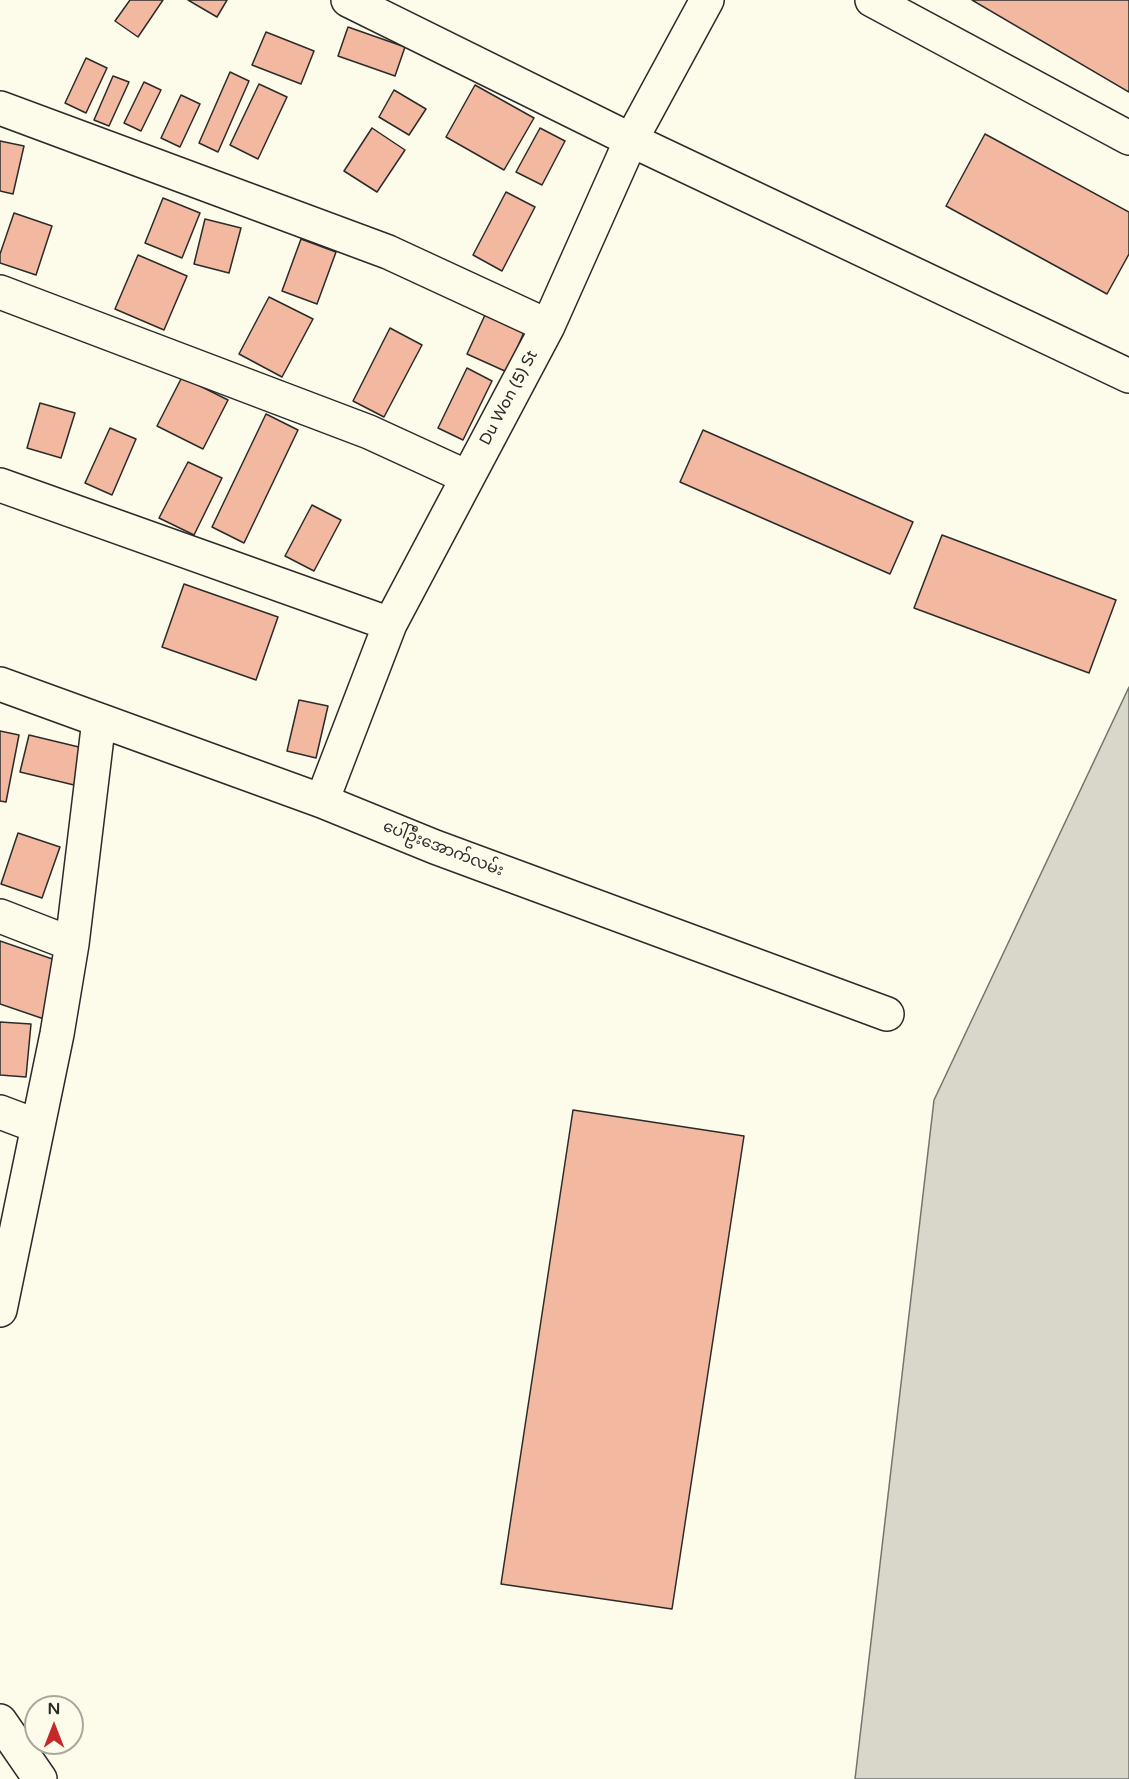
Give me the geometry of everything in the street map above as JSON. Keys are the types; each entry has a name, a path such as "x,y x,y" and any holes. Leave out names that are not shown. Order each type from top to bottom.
{"street":[{"path":"348,0 631,140 1129,376"},
{"name":"Du Won (5) St","path":"322,801 390,624 548,326 631,140 707,0"},
{"path":"872,0 1129,138"},
{"path":"0,108 388,252 548,326"},
{"path":"0,292 369,432 467,477"},
{"path":"0,485 390,624"},
{"name":"ပေါ်ဦးအောက်လမ်း","path":"0,684 322,801 435,847 886,1014"},
{"path":"0,1310 57,1034 72,944 99,720"},
{"path":"0,916 72,944"},
{"path":"0,1112 37,1126"},
{"path":"0,1721 40,1779"}],"shaded area":[{"path":"1129,687 1129,1779 855,1779 934,1100"}],"building":[{"path":"130,0 163,0 138,37 115,21"},
{"path":"188,0 227,0 217,17"},
{"path":"972,0 1129,0 1129,92"},
{"path":"348,27 405,47 395,76 338,56"},
{"path":"266,32 314,51 301,84 252,65"},
{"path":"86,58 107,68 86,113 65,103"},
{"path":"230,72 249,81 218,152 199,143"},
{"path":"113,76 129,82 109,126 94,120"},
{"path":"144,82 161,90 141,131 124,123"},
{"path":"259,84 287,97 258,159 230,145"},
{"path":"475,85 534,118 504,170 446,137"},
{"path":"394,90 426,109 409,135 379,117"},
{"path":"181,95 200,104 180,147 161,138"},
{"path":"372,128 405,150 377,192 344,171"},
{"path":"540,128 565,141 542,185 516,172"},
{"path":"985,134 1129,212 1129,254 1107,294 946,206"},
{"path":"0,141 24,146 13,194 0,191"},
{"path":"506,192 535,207 502,271 473,255"},
{"path":"163,198 200,213 182,258 145,243"},
{"path":"14,213 52,226 36,275 0,263 0,254"},
{"path":"205,219 241,228 229,273 194,264"},
{"path":"301,239 336,252 317,304 282,291"},
{"path":"138,255 187,276 164,330 115,309"},
{"path":"269,297 313,319 282,377 239,354"},
{"path":"485,315 524,332 507,372 467,354"},
{"path":"390,328 422,345 384,417 353,401"},
{"path":"467,368 492,381 463,440 438,428"},
{"path":"182,377 228,400 203,449 157,426"},
{"path":"40,403 75,413 61,458 27,448"},
{"path":"266,414 298,430 244,543 212,527"},
{"path":"110,428 136,439 112,495 85,483"},
{"path":"703,430 913,522 890,574 680,482"},
{"path":"188,462 222,478 194,535 159,518"},
{"path":"312,505 341,520 314,571 285,556"},
{"path":"942,535 1116,600 1089,673 914,608"},
{"path":"184,584 278,617 256,680 162,647"},
{"path":"299,700 328,706 316,758 287,751"},
{"path":"0,731 19,735 6,802 0,801"},
{"path":"29,735 83,748 74,785 20,772"},
{"path":"18,833 60,847 42,898 1,884"},
{"path":"0,941 64,963 44,1019 0,1004"},
{"path":"0,1022 31,1024 26,1077 0,1075"},
{"path":"573,1110 744,1136 672,1609 501,1584"}]}
